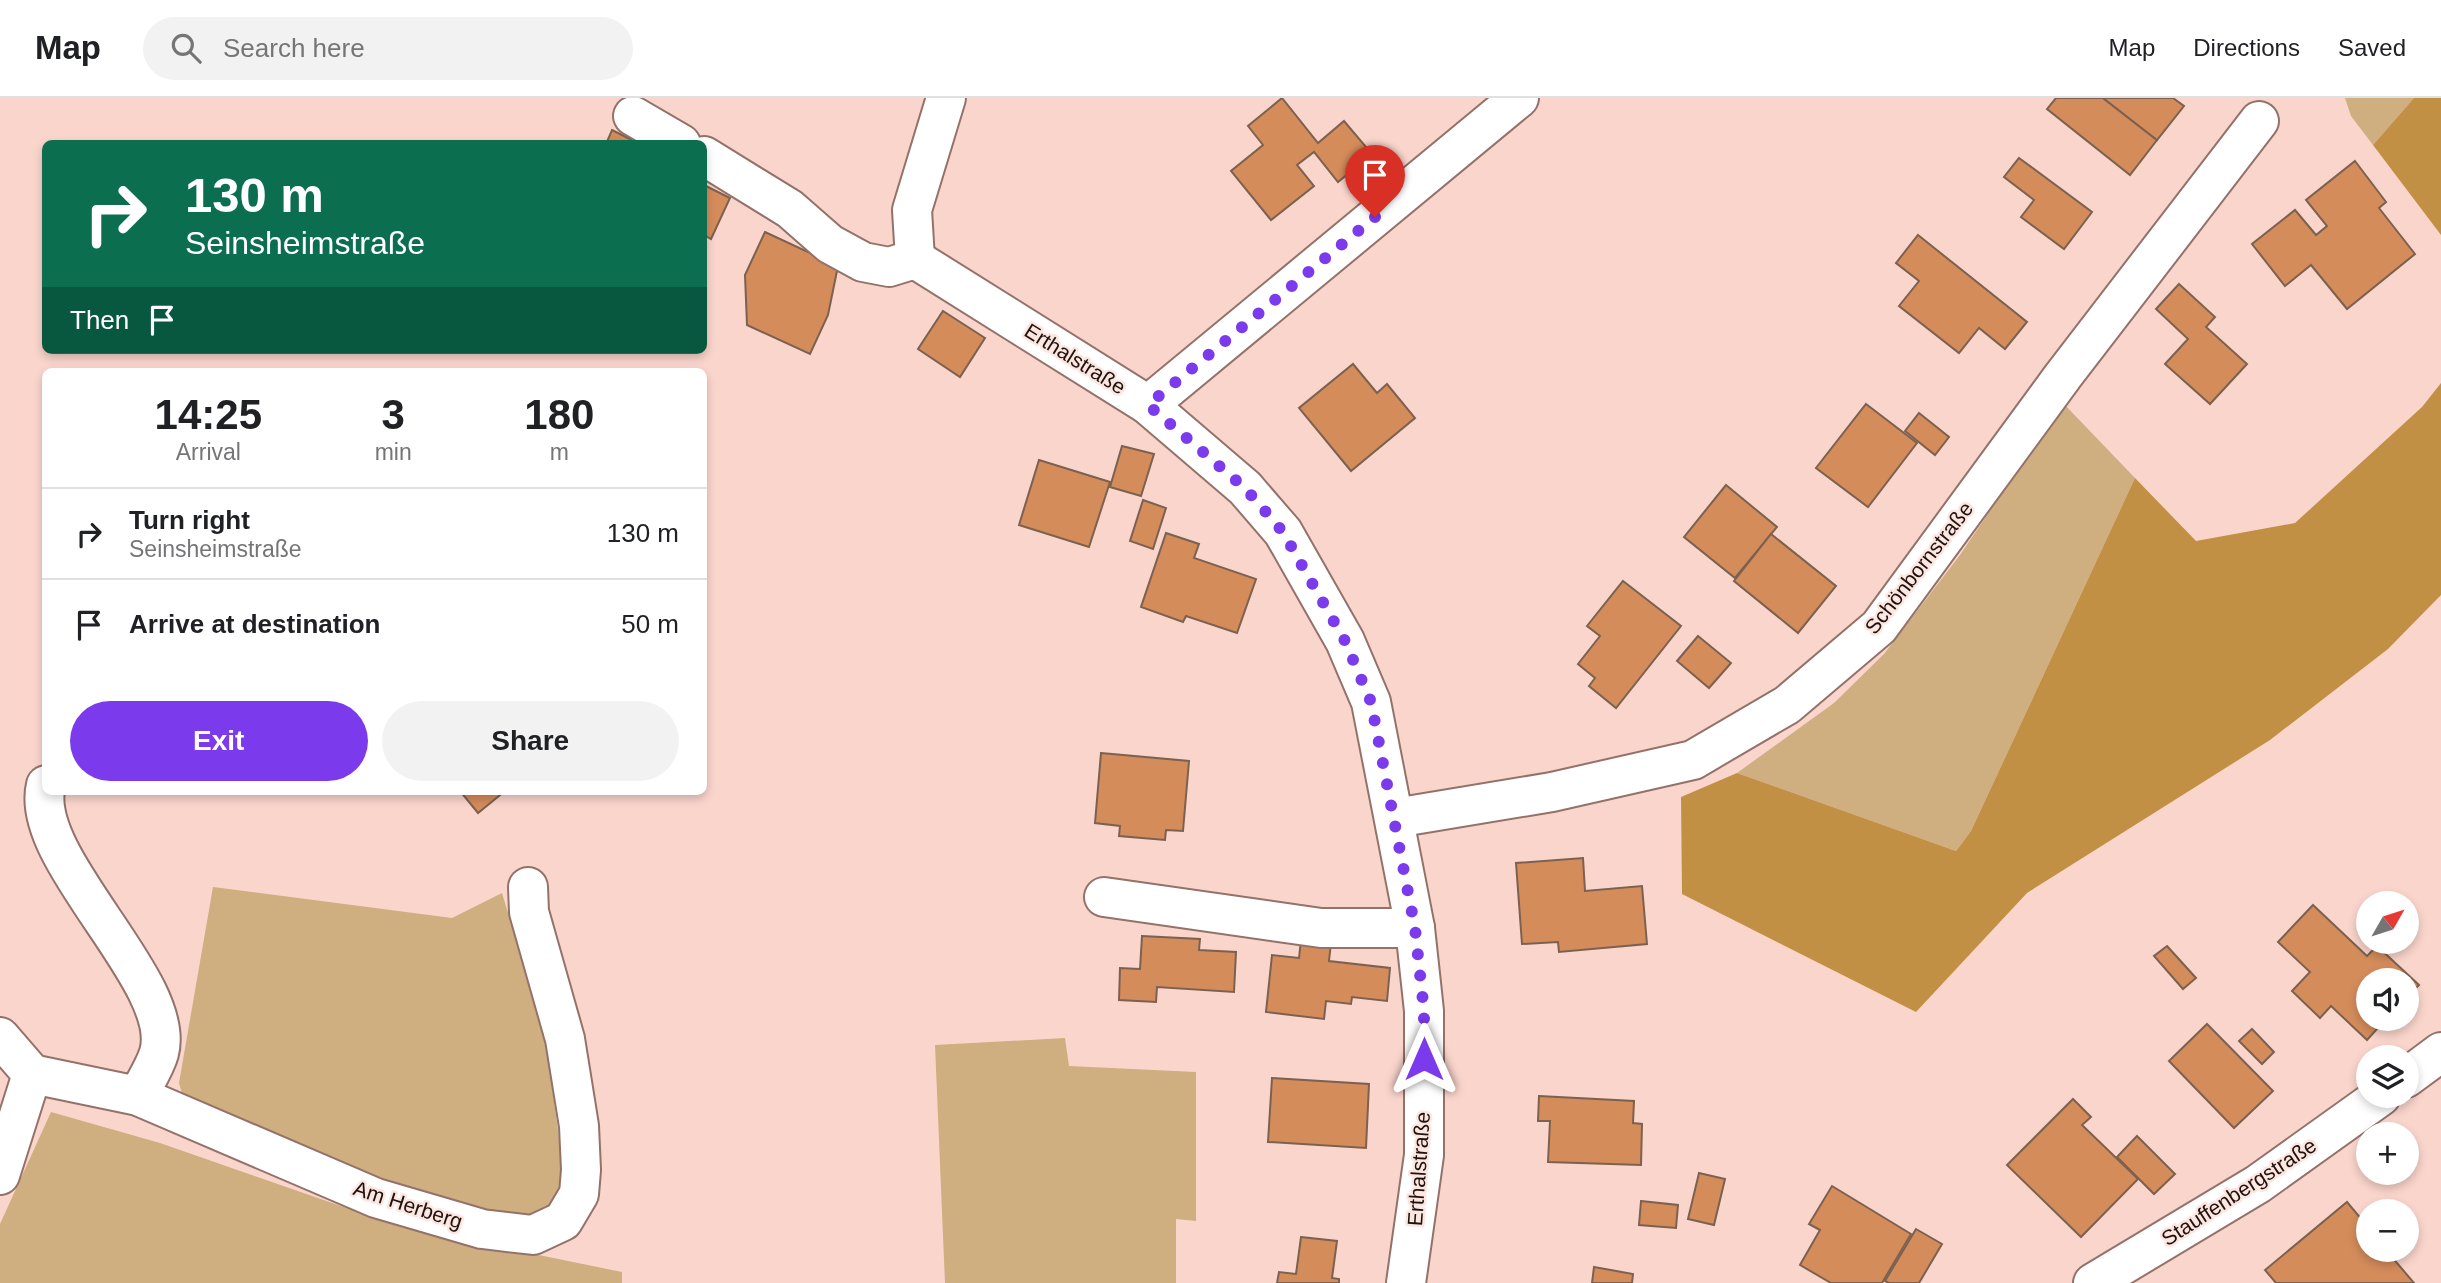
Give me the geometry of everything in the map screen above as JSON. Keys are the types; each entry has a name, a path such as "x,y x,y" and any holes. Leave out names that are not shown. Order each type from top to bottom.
{"street":[{"path":"707,158 790,209 830,244 863,262 889,267 915,259 912,210 946,98"},
{"path":"1148,405 1519,98"},
{"path":"633,116 674,140"},
{"name":"Schönbornstraße","path":"1395,818 1552,792 1693,760 1787,705 1879,627 2063,376 2259,121"},
{"name":"Erthalstraße","path":"915,259 1148,405 1245,488 1283,532 1345,641 1371,702 1415,928 1424,1011 1424,1155 1406,1283"},
{"path":"43,795 51,834 157,1009 160,1051 138,1096"},
{"name":"Am Herberg","path":"32,1074 138,1096 376,1198 468,1226 533,1235 563,1221 579,1194 579,1126 565,1039 529,912 528,887"},
{"path":"1104,897 1321,928 1415,928"},
{"path":"0,1037 32,1074 0,1175"},
{"path":"2419,1068 2441,1052"},
{"name":"Stauffenbergstraße","path":"2093,1283 2258,1184 2364,1108"}],"shaded area":[{"path":"2345,98 2414,98 2373,145 2351,116"},
{"path":"2414,98 2441,98 2441,235 2373,145"},
{"path":"2441,383 2441,595 2388,649 2270,740 2027,893 1916,1012 1682,894 1681,797 1737,773 1956,851 1971,831 2135,478 2196,541 2295,523 2422,407"},
{"path":"2063,403 2135,478 1971,831 1956,851 1737,773 1834,703 1884,654 1960,555"},
{"path":"213,887 452,918 502,893 545,1035 565,1182 547,1210 514,1219 395,1190 183,1097 179,1083"},
{"path":"1065,1038 1069,1066 1196,1072 1196,1221 1176,1219 1176,1283 945,1283 935,1045"},
{"path":"51,1112 160,1143 401,1227 622,1272 622,1283 0,1283 0,1224"}],"building":[{"path":"1282,98 1318,143 1344,121 1372,154 1338,182 1314,152 1297,165 1314,186 1271,220 1231,171 1263,145 1248,126"},
{"path":"2056,98 2103,98 2157,140 2130,175 2047,109"},
{"path":"2103,98 2173,98 2184,106 2157,140"},
{"path":"612,130 632,140 608,140"},
{"path":"2019,158 2092,212 2064,249 2021,217 2034,200 2004,177"},
{"path":"2355,161 2386,202 2379,208 2415,254 2347,309 2311,265 2285,286 2252,244 2295,210 2316,235 2327,226 2306,200"},
{"path":"707,186 730,198 711,239 707,237"},
{"path":"765,232 838,266 828,315 810,354 747,325 745,275"},
{"path":"1918,235 2027,322 2005,349 1979,328 1959,353 1899,306 1919,281 1896,263"},
{"path":"2179,284 2215,317 2206,327 2247,364 2210,404 2165,364 2188,339 2156,309"},
{"path":"943,311 985,338 960,377 918,349"},
{"path":"1353,364 1377,393 1387,384 1415,418 1351,471 1299,408"},
{"path":"1866,404 1917,443 1868,507 1816,468"},
{"path":"1919,413 1949,437 1935,455 1905,431"},
{"path":"1122,446 1154,454 1141,496 1110,487"},
{"path":"1039,460 1110,482 1089,547 1019,525"},
{"path":"1726,485 1777,527 1735,578 1684,537"},
{"path":"1143,500 1166,508 1153,549 1130,541"},
{"path":"1166,533 1199,544 1194,558 1256,579 1237,633 1186,616 1183,622 1141,607"},
{"path":"1771,534 1836,586 1798,633 1734,581"},
{"path":"1623,581 1681,626 1616,708 1589,686 1595,678 1578,664 1600,636 1587,626"},
{"path":"1698,636 1731,663 1709,688 1677,661"},
{"path":"1101,753 1189,761 1183,831 1166,830 1165,840 1119,836 1120,826 1095,823"},
{"path":"463,795 500,795 478,813"},
{"path":"1583,858 1585,891 1642,886 1647,944 1559,952 1558,942 1522,944 1516,863"},
{"path":"2313,905 2356,946 2356,954 2386,954 2401,968 2356,968 2356,1030 2331,1006 2320,1018 2292,991 2310,972 2278,942"},
{"path":"1142,936 1200,939 1199,950 1236,952 1234,992 1157,987 1156,1002 1119,1000 1120,968 1140,969"},
{"path":"1301,940 1331,943 1329,961 1390,968 1387,1001 1352,997 1351,1004 1326,1001 1324,1019 1266,1012 1272,955 1299,958"},
{"path":"2167,946 2196,978 2183,989 2154,956"},
{"path":"2207,1024 2273,1091 2234,1128 2169,1061"},
{"path":"2252,1029 2274,1052 2262,1064 2239,1041"},
{"path":"2357,1031 2375,1031 2367,1040"},
{"path":"1272,1078 1369,1084 1366,1148 1268,1142"},
{"path":"1539,1096 1634,1101 1633,1123 1642,1124 1641,1165 1548,1162 1550,1121 1538,1121"},
{"path":"2073,1099 2091,1117 2082,1125 2138,1179 2081,1237 2007,1165"},
{"path":"2137,1136 2175,1174 2154,1194 2117,1157"},
{"path":"1699,1173 1725,1179 1714,1225 1688,1219"},
{"path":"1832,1186 1911,1234 1882,1283 1831,1283 1800,1265 1820,1230 1809,1224"},
{"path":"1641,1201 1678,1205 1676,1228 1639,1225"},
{"path":"2347,1202 2356,1213 2356,1262 2396,1262 2414,1283 2276,1283 2265,1270"},
{"path":"1916,1229 1942,1244 1919,1283 1885,1281"},
{"path":"1301,1237 1337,1241 1332,1278 1339,1279 1339,1283 1277,1283 1279,1272 1296,1274"},
{"path":"1594,1267 1633,1274 1632,1283 1592,1283"}],"route":[{"path":"1375,217 1148,405 1245,488 1283,532 1345,641 1371,702 1415,928 1424,1011 1424,1059"}]}
